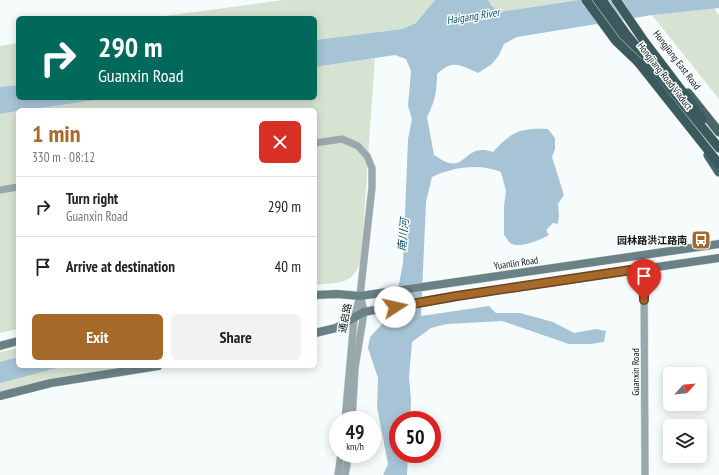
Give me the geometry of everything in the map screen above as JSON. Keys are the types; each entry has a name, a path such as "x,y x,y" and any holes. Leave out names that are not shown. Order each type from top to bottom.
{"highway":[{"path":"586,0 616,41 638,62"},
{"name":"Hongjiang Road Viaduct","path":"594,0 638,62 719,164"},
{"name":"Hongjiang Road Viaduct","path":"602,0 627,35 719,147"},
{"path":"616,0 644,41 691,103 719,147"}],"main road":[{"path":"589,0 673,109 719,172"},
{"name":"Hongjiang East Road","path":"619,0 719,132"},
{"name":"Yuanlin Road","path":"317,295 337,294 360,296 719,244"},
{"path":"317,333 336,328 364,312 442,298 719,258"},
{"path":"0,346 16,342"},
{"path":"0,396 51,383 145,368"}],"street":[{"path":"317,143 342,139 358,146 368,156 372,168 372,187 360,296"},
{"path":"0,190 16,187"},
{"name":"Guanxin Road","path":"644,268 645,475"},
{"name":"通启路","path":"353,411 355,368 364,312 360,296"},
{"name":"通启路","path":"346,411 354,319 360,296"},
{"path":"338,475 340,463"},
{"path":"345,475 347,463"}],"green space":[{"path":"284,0 435,0 416,23 402,29 317,40 317,16 164,16"},
{"path":"488,0 579,0 499,12"},
{"path":"714,8 719,15 719,99 652,15"},
{"path":"16,43 16,85 0,87 0,46"},
{"path":"375,58 361,259 354,274 350,278 338,283 317,285 317,108 42,108 96,100 317,100 317,67"},
{"path":"16,111 16,329 0,333 0,114"},
{"path":"16,348 16,368 127,368 35,383 0,392 0,352"}],"water":[{"name":"Haigang River","path":"435,0 488,0 499,12 579,0 719,0 719,8 652,15 517,37 504,44 499,55 492,64 478,73 461,66 452,65 443,69 437,74 435,96 427,117 434,155 449,163 460,162 478,150 493,152 506,139 518,132 531,129 548,129 555,138 555,149 552,157 564,195 558,204 558,224 553,223 546,230 549,235 530,243 514,245 510,243 504,235 504,206 506,191 501,172 493,169 466,167 432,177 426,202 421,316 489,306 496,313 520,313 553,322 574,333 596,329 606,331 604,342 591,344 569,344 502,321 447,324 431,328 412,342 409,377 410,411 389,411 389,463 408,463 407,475 383,475 388,464 381,428 381,411 378,411 377,407 378,378 368,348 370,337 382,324 392,321 403,263 408,139 412,119 408,106 411,71 406,59 395,55 317,67 317,40 402,29 416,23"},
{"path":"16,85 16,100 96,100 42,108 16,108 16,111 0,114 0,87"},
{"path":"16,358 16,368 57,368 0,383 0,362"}],"place":[{"name":"园林路洪江路南","path":"701,240"}],"route":[{"path":"395,307 457,296 644,268 644,300"}],"water label":[{"name":"南川河","path":"403,235"}]}
